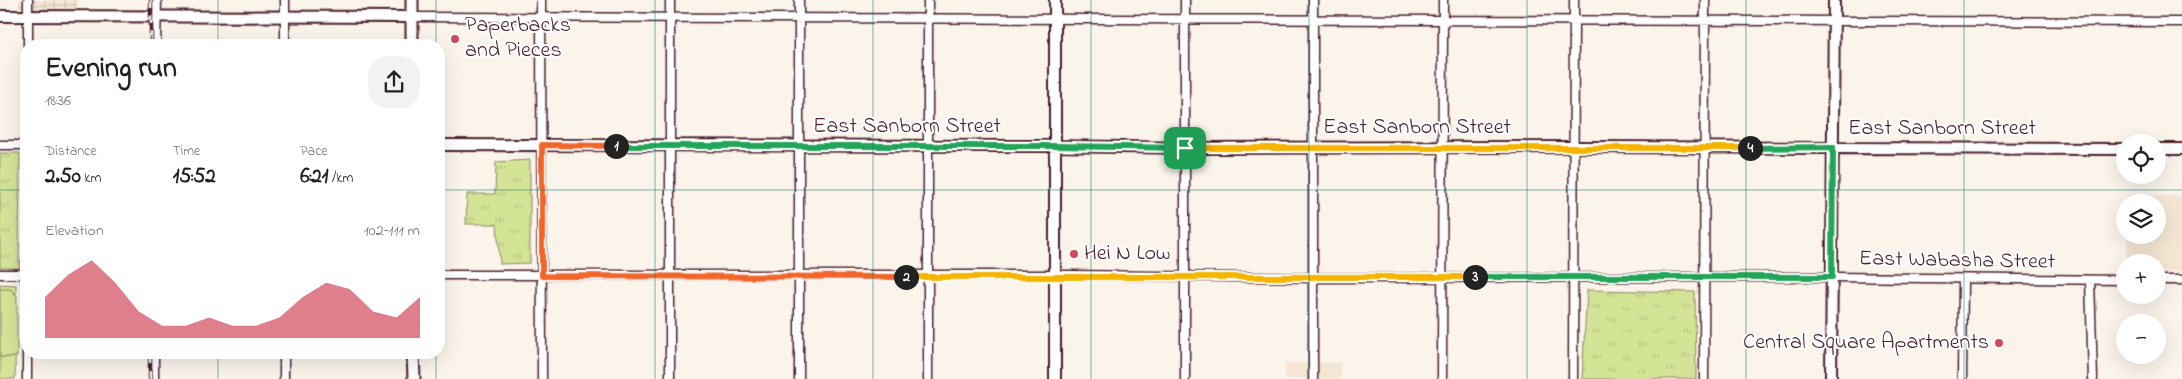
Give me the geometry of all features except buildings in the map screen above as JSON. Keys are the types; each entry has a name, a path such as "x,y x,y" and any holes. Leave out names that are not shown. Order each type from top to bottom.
{"main road":[{"path":"412,0 412,39"},
{"path":"413,359 414,379"}],"street":[{"path":"28,0 28,39"},
{"path":"156,39 157,0"},
{"path":"285,0 285,39"},
{"path":"542,0 542,379"},
{"path":"670,0 668,146 670,379"},
{"path":"799,0 799,379"},
{"path":"928,0 928,379"},
{"path":"1055,0 1055,379"},
{"path":"1185,0 1185,379"},
{"path":"1313,0 1313,379"},
{"path":"1442,379 1443,0"},
{"path":"1573,379 1574,0"},
{"path":"1704,379 1705,0"},
{"path":"1832,379 1834,0"},
{"path":"0,16 2182,22"},
{"path":"0,145 20,145"},
{"name":"East Sanborn Street","path":"445,145 2116,149"},
{"path":"2166,149 2182,149"},
{"path":"0,274 20,274"},
{"name":"East Wabasha Street","path":"445,275 1185,276 1313,278 1442,276 1832,277 2116,280"},
{"path":"1962,379 1963,279"},
{"path":"2090,280 2092,379"},
{"path":"2166,280 2182,280"},
{"path":"27,359 27,379"},
{"path":"154,359 154,379"},
{"path":"284,359 284,379"}],"shaded area":[{"path":"19,0 77,0 76,10 19,10"},
{"path":"2166,196 2182,196 2182,271 2166,272 2166,254 2127,254 2127,244 2166,244"},
{"path":"1285,363 1340,363 1340,379 1285,379"}],"green space":[{"path":"0,153 20,153 19,268 0,268"},
{"path":"530,160 530,263 500,264 497,224 466,224 467,194 495,194 496,162"},
{"path":"0,284 16,285 15,379 0,379"},
{"path":"0,289 10,289 17,296 17,357 0,357"},
{"path":"1587,290 1695,292 1696,379 1582,379"}],"railway":[{"path":"151,0 151,39"},
{"path":"150,359 150,379"}],"place":[{"name":"Paperbacks and Pieces","path":"455,39"},
{"name":"Hei N Low","path":"1074,254"},
{"name":"Central Square Apartments","path":"1999,343"}],"route":[{"path":"542,145 1185,148 1833,147 1832,277 542,276 542,145"}]}
